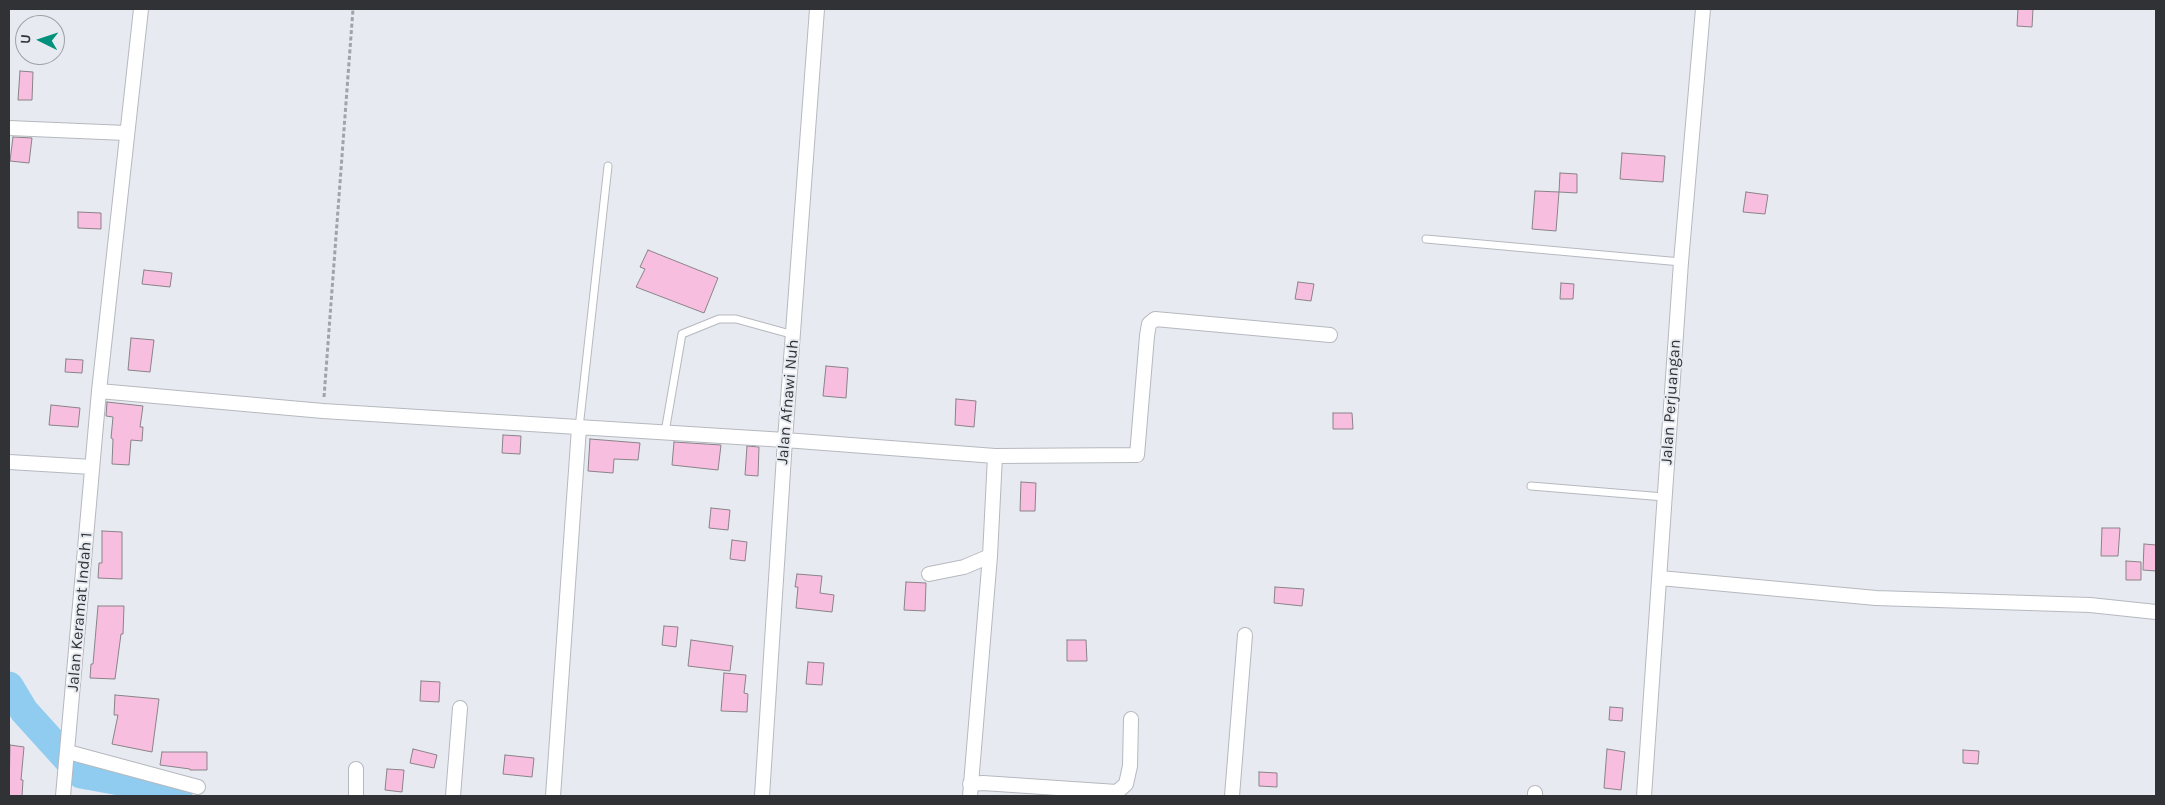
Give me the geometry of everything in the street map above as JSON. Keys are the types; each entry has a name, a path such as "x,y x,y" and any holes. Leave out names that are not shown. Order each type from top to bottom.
{"street":[{"name":"Jalan Keramat Indah 1","path":"63,794 99,392 141,9"},
{"name":"Jalan Afnawi Nuh","path":"762,796 785,440 817,9"},
{"name":"Jalan Perjuangan","path":"1644,796 1681,262 1703,9"},
{"path":"9,128 126,133"},
{"path":"99,392 323,410 785,440 995,456 1137,455 1147,336 1149,324 1155,319 1330,335"},
{"path":"553,796 578,428"},
{"path":"970,790 990,556 995,456"},
{"path":"9,462 92,467"},
{"path":"929,574 964,568 990,556"},
{"path":"1660,578 1876,598 2090,605 2156,612"},
{"path":"1232,796 1245,635"},
{"path":"453,796 460,708"},
{"path":"970,790 983,783 1117,792 1126,784 1130,766 1131,719"},
{"path":"68,754 198,787"},
{"path":"356,769 356,796"}],"lane":[{"path":"578,428 608,166"},
{"path":"1426,239 1681,262"},
{"path":"666,432 682,334 719,318 736,319 794,335"},
{"path":"1531,486 1664,497"}],"path":[{"path":"323,410 353,9"}],"building":[{"path":"2018,9 2033,9 2032,27 2017,26"},
{"path":"20,71 33,72 32,100 18,100"},
{"path":"13,137 32,138 29,163 10,161"},
{"path":"1622,153 1665,156 1663,182 1620,179"},
{"path":"1560,173 1577,174 1577,193 1559,192"},
{"path":"1535,191 1559,192 1556,231 1532,229"},
{"path":"1746,192 1768,195 1765,214 1743,212"},
{"path":"78,212 101,213 101,229 78,228"},
{"path":"648,250 718,278 704,313 636,287 645,269 640,267"},
{"path":"144,270 172,273 170,287 142,284"},
{"path":"1298,282 1314,284 1311,301 1295,299"},
{"path":"1561,283 1574,284 1573,299 1560,299"},
{"path":"131,338 154,340 150,372 128,370"},
{"path":"66,359 83,360 82,373 65,372"},
{"path":"826,366 848,368 846,398 823,396"},
{"path":"956,399 976,401 974,427 955,425"},
{"path":"107,402 143,406 140,427 143,427 142,441 131,440 129,465 112,464 113,439 111,438 113,417 106,416"},
{"path":"51,405 80,408 78,427 49,425"},
{"path":"1333,413 1352,413 1353,429 1333,429"},
{"path":"503,435 521,436 520,454 502,453"},
{"path":"590,439 640,443 638,460 614,459 613,473 588,471"},
{"path":"674,442 721,445 718,470 672,465"},
{"path":"747,446 759,447 758,476 745,475"},
{"path":"1021,482 1036,483 1035,511 1020,511"},
{"path":"711,508 730,510 728,530 709,528"},
{"path":"2102,528 2120,528 2118,556 2101,556"},
{"path":"102,531 122,532 122,579 98,578 99,563 102,563"},
{"path":"732,540 747,542 745,561 730,559"},
{"path":"2144,544 2156,545 2156,571 2143,570"},
{"path":"2126,561 2141,562 2141,580 2126,580"},
{"path":"797,574 822,576 820,593 834,595 832,612 796,608 798,587 795,587"},
{"path":"906,582 926,583 925,611 904,610"},
{"path":"1275,587 1304,589 1302,606 1274,603"},
{"path":"98,606 124,606 123,634 121,634 115,679 90,678"},
{"path":"664,626 678,627 676,647 662,645"},
{"path":"691,640 733,646 730,671 688,666"},
{"path":"1067,640 1086,640 1087,661 1067,661"},
{"path":"808,662 824,663 822,685 806,684"},
{"path":"724,673 746,675 744,693 748,694 747,712 721,711"},
{"path":"421,681 440,682 439,702 420,701"},
{"path":"115,695 159,699 152,752 112,744 118,715 114,715"},
{"path":"1610,707 1623,708 1622,721 1609,720"},
{"path":"10,745 24,747 21,780 23,780 22,796 9,796"},
{"path":"413,749 437,755 434,768 410,763"},
{"path":"1607,749 1625,752 1621,790 1604,788"},
{"path":"1963,750 1979,751 1978,764 1963,763"},
{"path":"162,752 207,752 207,770 190,770 160,765"},
{"path":"505,755 534,758 532,777 503,774"},
{"path":"387,769 404,770 402,792 385,790"},
{"path":"1259,772 1277,773 1277,787 1259,786"}],"waterway":[{"path":"9,686 24,711 81,774 153,787 178,796"}]}
